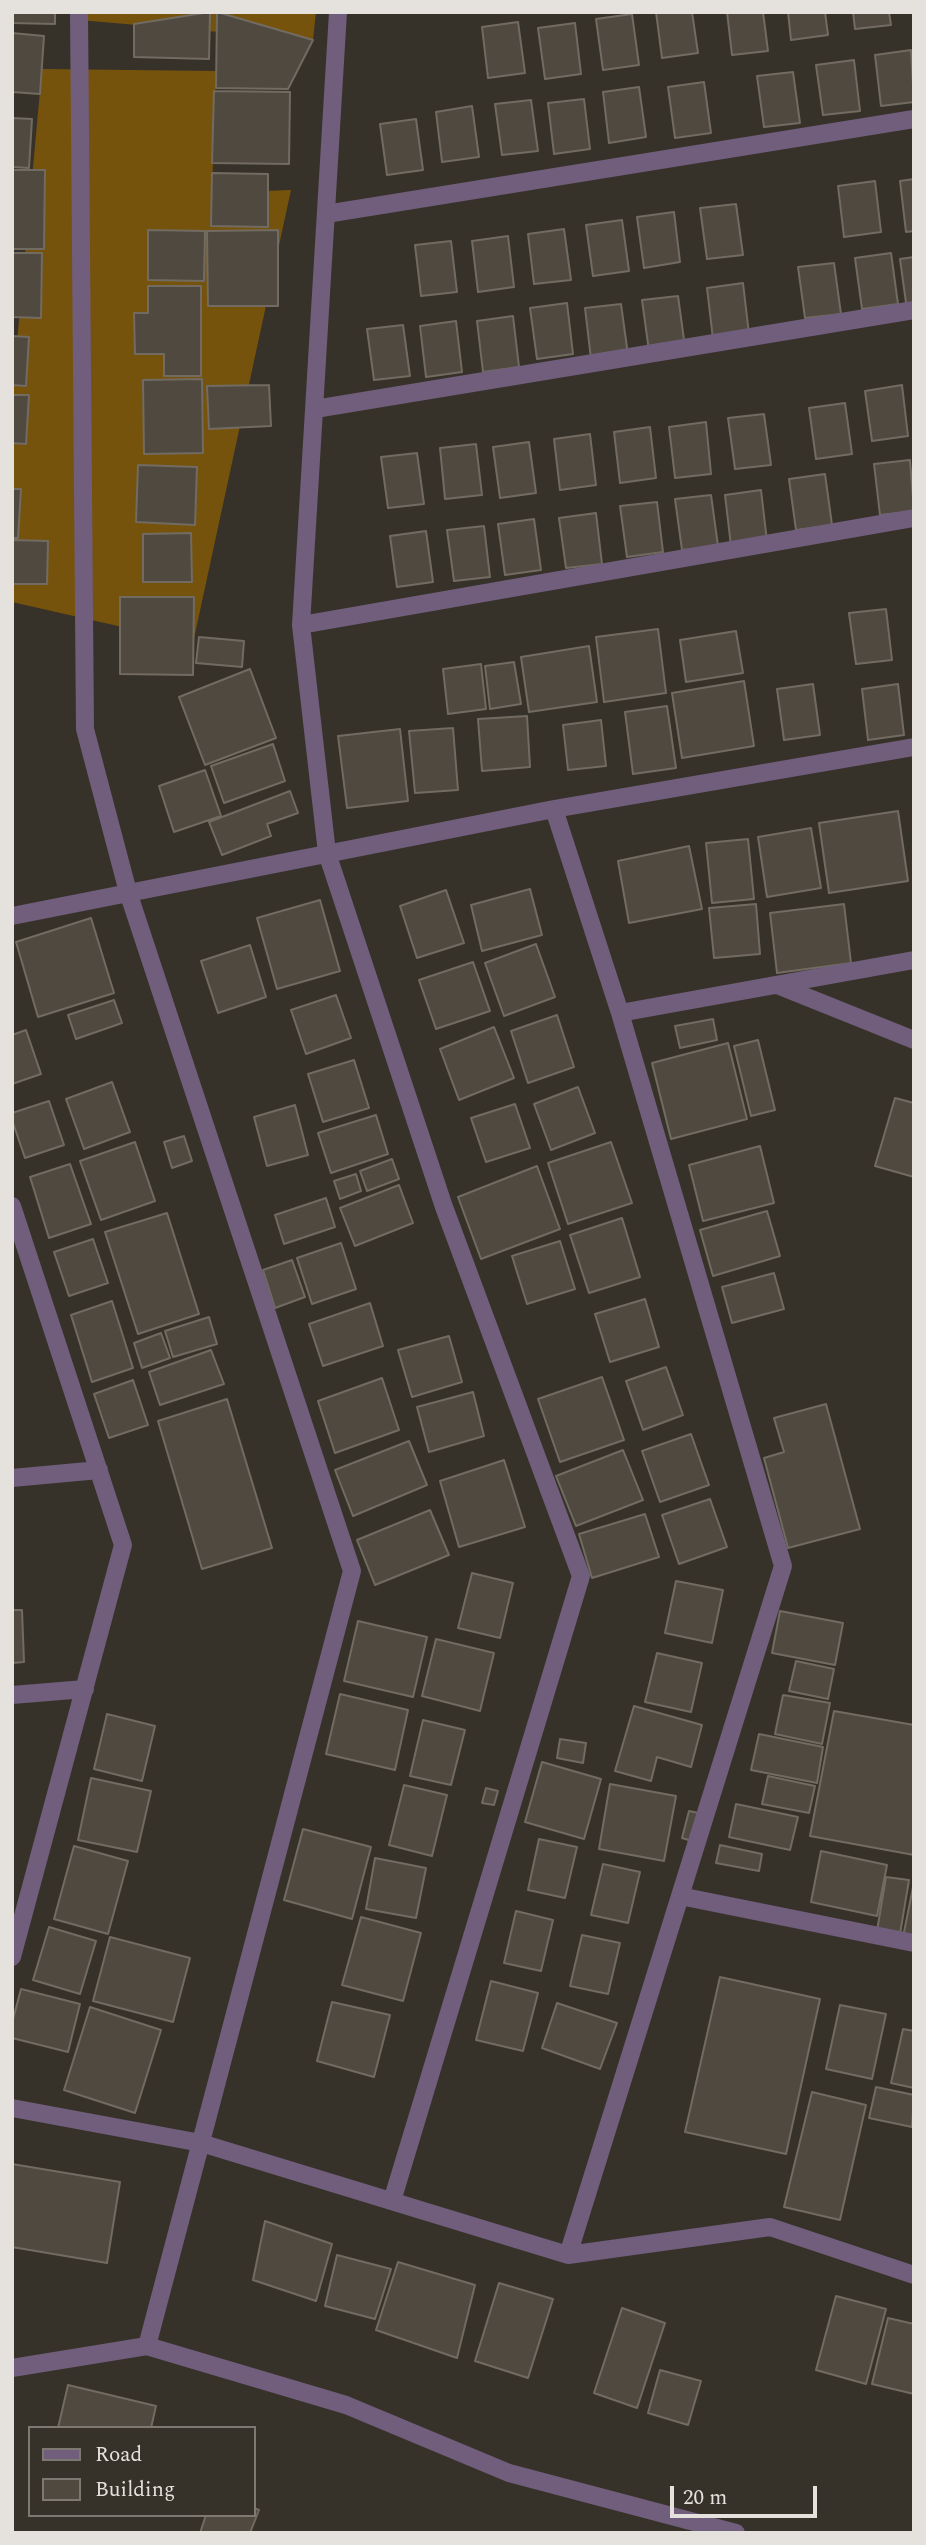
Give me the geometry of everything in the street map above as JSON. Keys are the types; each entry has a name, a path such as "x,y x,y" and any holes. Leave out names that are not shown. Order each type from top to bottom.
{"street":[{"path":"79,12 85,729 128,892 352,1571 148,2346"},
{"path":"338,12 302,625 327,853 444,1207 581,1576 393,2201"},
{"path":"326,215 914,119"},
{"path":"315,409 914,310"},
{"path":"302,625 914,518"},
{"path":"12,916 554,809 914,747"},
{"path":"554,809 620,1013 783,1566 568,2255"},
{"path":"620,1013 914,960"},
{"path":"776,985 914,1040"},
{"path":"12,1206 123,1545 85,1689 21,1896 12,1957"},
{"path":"12,1478 99,1470"},
{"path":"12,1695 85,1689"},
{"path":"680,1896 914,1943"},
{"path":"12,2108 201,2143 568,2255 770,2227 914,2275"},
{"path":"12,2368 148,2346 346,2404 509,2473 736,2533"}],"shaded area":[{"path":"79,12 316,12 313,40 79,20"},
{"path":"42,69 216,71 212,193 291,190 193,643 12,602 12,397"}],"building":[{"path":"12,12 55,12 55,24 12,23"},
{"path":"210,12 209,59 134,57 134,24"},
{"path":"217,12 313,40 288,89 216,88"},
{"path":"656,12 692,12 698,53 662,58"},
{"path":"727,12 763,12 768,51 732,55"},
{"path":"788,12 825,12 828,35 791,40"},
{"path":"853,12 889,12 891,25 855,29"},
{"path":"632,14 639,65 603,70 596,19"},
{"path":"518,22 525,73 488,78 482,27"},
{"path":"575,23 581,74 545,79 538,28"},
{"path":"12,33 44,36 40,94 12,92"},
{"path":"911,50 914,102 881,106 875,55"},
{"path":"854,60 860,111 823,115 816,65"},
{"path":"793,72 800,123 764,127 757,76"},
{"path":"704,82 711,133 675,138 668,87"},
{"path":"639,87 646,137 609,143 603,92"},
{"path":"214,91 290,92 289,164 212,163"},
{"path":"584,99 590,149 554,154 548,103"},
{"path":"531,100 538,151 502,155 495,104"},
{"path":"472,106 479,157 442,162 436,112"},
{"path":"12,118 32,119 29,168 12,167"},
{"path":"416,119 423,170 387,175 380,124"},
{"path":"12,170 45,170 44,249 12,249"},
{"path":"212,173 268,174 268,227 211,226"},
{"path":"914,179 914,231 906,232 900,181"},
{"path":"875,181 881,232 844,237 838,186"},
{"path":"736,204 743,255 707,259 700,208"},
{"path":"674,212 680,262 644,268 637,217"},
{"path":"622,220 629,271 593,276 586,225"},
{"path":"564,229 571,280 534,284 528,234"},
{"path":"148,230 205,231 204,281 148,280"},
{"path":"278,230 278,306 208,306 207,231"},
{"path":"508,236 514,287 478,292 472,241"},
{"path":"451,241 457,292 421,296 415,245"},
{"path":"12,253 42,253 41,318 12,317"},
{"path":"891,253 898,304 862,309 855,258"},
{"path":"914,257 914,309 907,310 900,259"},
{"path":"834,263 841,314 805,318 798,267"},
{"path":"743,283 749,334 713,339 707,288"},
{"path":"148,286 201,286 201,376 164,376 164,354 135,354 134,313 148,313"},
{"path":"678,296 685,347 649,351 642,300"},
{"path":"567,303 573,354 537,359 530,308"},
{"path":"621,304 628,355 591,359 585,308"},
{"path":"513,316 519,367 483,372 477,321"},
{"path":"456,321 462,372 426,377 420,326"},
{"path":"403,325 410,376 374,380 367,329"},
{"path":"12,336 29,337 26,386 12,385"},
{"path":"202,379 203,453 144,454 143,380"},
{"path":"269,385 271,426 209,429 207,386"},
{"path":"902,385 908,436 872,441 865,391"},
{"path":"12,395 29,395 26,444 12,443"},
{"path":"845,403 852,454 816,459 809,408"},
{"path":"764,414 771,465 735,469 728,418"},
{"path":"706,422 711,474 675,478 669,427"},
{"path":"650,427 656,478 620,483 614,432"},
{"path":"590,434 596,485 560,490 554,439"},
{"path":"529,442 536,493 500,498 493,447"},
{"path":"476,444 482,495 445,499 440,448"},
{"path":"417,453 424,504 388,508 381,457"},
{"path":"910,460 914,511 880,515 874,464"},
{"path":"138,465 197,467 195,525 136,522"},
{"path":"825,474 832,525 796,530 789,479"},
{"path":"12,489 21,489 18,538 12,538"},
{"path":"761,490 767,541 731,546 725,495"},
{"path":"711,495 718,546 682,550 675,499"},
{"path":"657,502 663,552 627,557 620,506"},
{"path":"596,513 602,564 566,568 559,518"},
{"path":"534,519 541,570 505,575 498,524"},
{"path":"484,526 490,577 454,581 447,530"},
{"path":"426,531 433,582 397,587 390,536"},
{"path":"191,533 192,582 143,582 143,534"},
{"path":"12,540 48,541 47,584 12,584"},
{"path":"120,597 194,597 193,675 120,674"},
{"path":"886,609 892,660 856,664 849,613"},
{"path":"658,629 666,693 604,702 596,637"},
{"path":"736,631 743,673 686,682 680,640"},
{"path":"199,637 244,641 242,667 196,663"},
{"path":"589,646 597,702 529,712 521,657"},
{"path":"514,662 521,704 490,709 485,666"},
{"path":"481,664 486,709 448,714 443,669"},
{"path":"250,669 276,738 205,765 179,697"},
{"path":"744,681 754,746 682,758 672,693"},
{"path":"813,684 820,735 784,740 777,689"},
{"path":"898,684 904,735 868,740 862,689"},
{"path":"667,706 676,768 633,774 625,712"},
{"path":"527,716 530,767 482,771 478,719"},
{"path":"601,720 606,766 568,770 563,725"},
{"path":"453,728 458,790 415,793 409,731"},
{"path":"400,729 408,801 347,808 338,736"},
{"path":"273,744 285,781 224,803 211,766"},
{"path":"205,770 221,816 174,832 159,786"},
{"path":"290,791 298,813 267,824 271,836 222,855 209,822"},
{"path":"898,811 908,881 829,893 819,823"},
{"path":"811,828 821,888 767,897 758,837"},
{"path":"748,839 754,899 712,903 706,843"},
{"path":"689,846 702,909 629,923 618,861"},
{"path":"530,889 542,935 482,951 471,905"},
{"path":"446,890 464,943 417,958 400,906"},
{"path":"320,900 340,971 277,989 257,918"},
{"path":"756,904 760,954 714,958 709,908"},
{"path":"844,904 851,963 777,973 770,913"},
{"path":"91,918 114,993 38,1017 16,942"},
{"path":"536,944 555,997 504,1016 485,963"},
{"path":"250,945 266,997 218,1013 201,961"},
{"path":"473,962 490,1011 436,1029 419,980"},
{"path":"336,995 351,1038 306,1054 291,1010"},
{"path":"114,1000 122,1023 76,1039 68,1015"},
{"path":"557,1015 574,1067 528,1083 511,1031"},
{"path":"713,1019 717,1040 680,1048 675,1026"},
{"path":"494,1027 514,1078 459,1100 440,1049"},
{"path":"26,1030 41,1074 12,1084 12,1035"},
{"path":"758,1040 775,1110 751,1116 734,1046"},
{"path":"728,1043 747,1119 671,1139 652,1063"},
{"path":"354,1060 369,1108 323,1122 308,1074"},
{"path":"112,1082 130,1132 84,1149 66,1099"},
{"path":"578,1087 595,1133 551,1150 534,1104"},
{"path":"895,1098 914,1103 914,1177 875,1166"},
{"path":"49,1101 64,1145 25,1158 12,1113"},
{"path":"515,1104 530,1148 486,1162 471,1118"},
{"path":"295,1105 308,1155 267,1166 254,1117"},
{"path":"376,1115 388,1154 331,1173 318,1133"},
{"path":"184,1136 192,1161 172,1168 164,1142"},
{"path":"135,1142 155,1201 101,1220 80,1161"},
{"path":"611,1142 632,1203 568,1224 548,1163"},
{"path":"760,1146 774,1203 703,1221 689,1165"},
{"path":"392,1159 399,1179 367,1191 360,1171"},
{"path":"70,1164 91,1224 49,1238 30,1177"},
{"path":"537,1166 560,1229 481,1259 458,1197"},
{"path":"356,1174 361,1191 340,1199 334,1181"},
{"path":"399,1185 413,1223 355,1246 340,1208"},
{"path":"326,1198 335,1227 284,1244 275,1215"},
{"path":"767,1211 780,1256 713,1276 700,1230"},
{"path":"167,1213 199,1314 138,1334 105,1232"},
{"path":"622,1218 640,1277 589,1293 570,1235"},
{"path":"93,1239 108,1283 69,1296 54,1252"},
{"path":"560,1241 575,1289 527,1304 512,1256"},
{"path":"341,1243 356,1289 312,1304 297,1258"},
{"path":"292,1260 305,1297 275,1308 263,1270"},
{"path":"774,1273 784,1309 732,1323 722,1287"},
{"path":"645,1299 659,1347 610,1362 595,1314"},
{"path":"112,1301 133,1368 92,1382 71,1315"},
{"path":"370,1303 383,1346 323,1366 309,1324"},
{"path":"209,1317 217,1344 173,1357 165,1331"},
{"path":"161,1333 170,1358 142,1368 134,1343"},
{"path":"449,1336 462,1382 412,1397 398,1350"},
{"path":"211,1350 224,1384 160,1405 149,1372"},
{"path":"666,1367 683,1415 643,1430 626,1381"},
{"path":"602,1377 624,1440 560,1462 538,1399"},
{"path":"382,1378 399,1430 335,1453 318,1401"},
{"path":"133,1380 148,1425 109,1438 94,1394"},
{"path":"473,1392 484,1436 429,1452 417,1407"},
{"path":"227,1399 272,1548 202,1569 158,1421"},
{"path":"826,1404 860,1529 788,1548 764,1458 784,1452 774,1418"},
{"path":"691,1434 709,1485 660,1502 642,1451"},
{"path":"409,1441 427,1485 353,1516 335,1470"},
{"path":"623,1450 643,1500 576,1526 556,1476"},
{"path":"504,1460 525,1527 459,1547 440,1481"},
{"path":"710,1499 727,1547 679,1564 662,1515"},
{"path":"430,1510 449,1555 375,1585 357,1540"},
{"path":"645,1514 659,1557 592,1578 579,1534"},
{"path":"472,1573 513,1583 500,1638 458,1628"},
{"path":"676,1581 723,1590 712,1643 665,1633"},
{"path":"12,1610 22,1610 24,1662 12,1663"},
{"path":"780,1611 843,1623 835,1665 772,1653"},
{"path":"358,1621 427,1637 413,1697 344,1681"},
{"path":"436,1639 494,1653 480,1711 422,1696"},
{"path":"657,1653 702,1663 691,1712 645,1702"},
{"path":"796,1661 834,1669 828,1699 789,1691"},
{"path":"340,1694 408,1710 395,1770 326,1754"},
{"path":"783,1695 830,1703 822,1744 775,1734"},
{"path":"634,1706 702,1725 691,1767 657,1757 651,1781 615,1771"},
{"path":"834,1711 914,1725 914,1855 810,1836"},
{"path":"107,1714 155,1726 142,1781 94,1769"},
{"path":"423,1720 465,1730 451,1785 410,1776"},
{"path":"759,1734 823,1747 817,1783 751,1770"},
{"path":"560,1739 586,1743 583,1763 557,1758"},
{"path":"542,1762 601,1779 584,1839 525,1822"},
{"path":"768,1776 815,1786 809,1813 762,1804"},
{"path":"91,1778 151,1791 137,1852 78,1840"},
{"path":"610,1784 676,1796 664,1861 599,1849"},
{"path":"404,1785 447,1795 432,1856 389,1845"},
{"path":"486,1788 498,1791 494,1805 482,1803"},
{"path":"736,1804 798,1817 790,1850 729,1837"},
{"path":"689,1811 703,1814 695,1842 682,1838"},
{"path":"303,1829 371,1847 352,1919 284,1900"},
{"path":"539,1839 577,1847 565,1898 528,1890"},
{"path":"720,1845 762,1854 759,1871 716,1863"},
{"path":"74,1846 128,1861 108,1934 54,1919"},
{"path":"821,1851 887,1865 877,1916 811,1902"},
{"path":"375,1858 426,1868 416,1918 366,1909"},
{"path":"603,1864 640,1872 628,1923 591,1915"},
{"path":"886,1877 909,1880 900,1934 877,1931"},
{"path":"914,1882 914,1939 903,1937"},
{"path":"516,1911 553,1920 541,1971 504,1963"},
{"path":"361,1917 421,1933 403,2001 342,1985"},
{"path":"49,1927 96,1941 80,1994 33,1980"},
{"path":"582,1935 620,1943 608,1994 570,1986"},
{"path":"110,1937 190,1958 173,2022 93,2001"},
{"path":"720,1977 820,1999 786,2154 685,2132"},
{"path":"491,1981 538,1993 523,2051 476,2040"},
{"path":"21,1989 80,2004 68,2052 12,2038 12,2023"},
{"path":"332,2002 390,2015 374,2077 317,2061"},
{"path":"557,2003 617,2023 600,2069 542,2048"},
{"path":"840,2005 886,2014 872,2079 826,2069"},
{"path":"90,2007 161,2030 135,2113 64,2090"},
{"path":"903,2029 914,2031 914,2088 891,2083"},
{"path":"876,2087 914,2095 912,2127 869,2118"},
{"path":"812,2092 866,2105 840,2220 784,2207"},
{"path":"12,2164 120,2182 107,2263 12,2247"},
{"path":"265,2221 332,2244 316,2301 253,2280"},
{"path":"337,2255 391,2269 375,2319 325,2306"},
{"path":"398,2262 475,2285 457,2358 376,2330"},
{"path":"499,2283 553,2299 528,2378 475,2361"},
{"path":"836,2296 886,2309 866,2384 816,2370"},
{"path":"622,2308 665,2323 637,2408 594,2393"},
{"path":"888,2318 914,2324 914,2394 872,2384"},
{"path":"660,2370 701,2381 688,2425 648,2413"},
{"path":"68,2385 156,2406 151,2426 58,2426"},
{"path":"256,2509 259,2510 250,2533 200,2533 205,2517 256,2517"}]}
